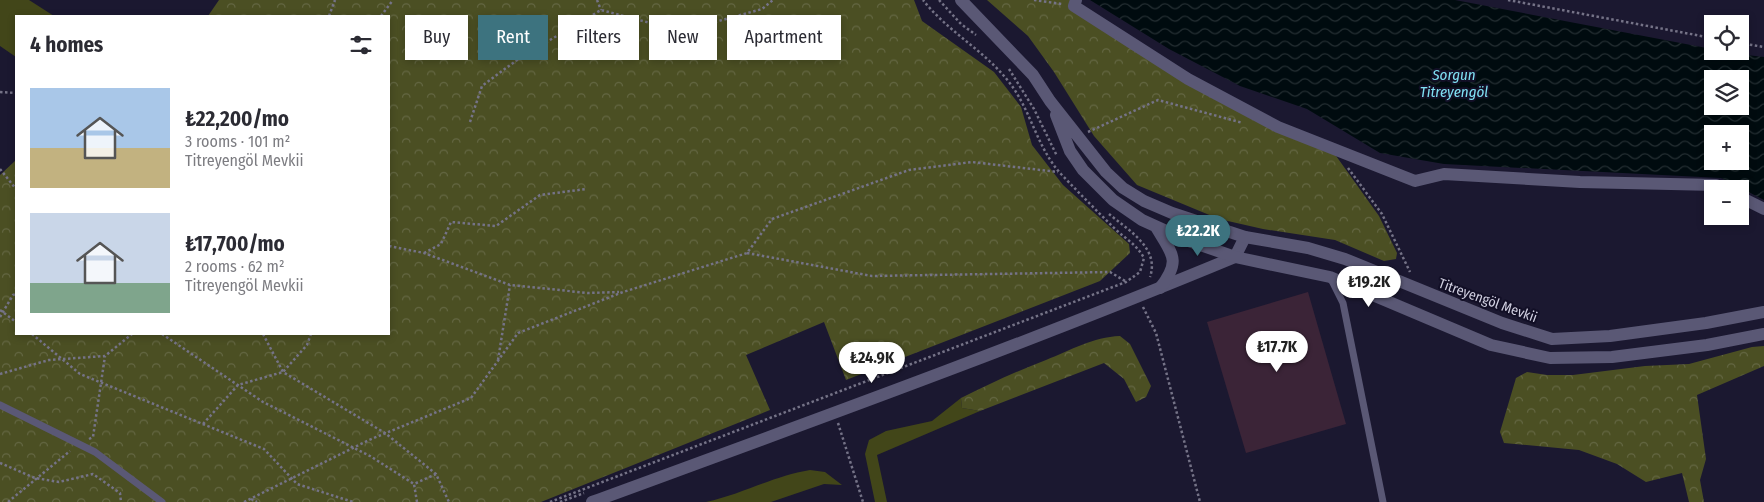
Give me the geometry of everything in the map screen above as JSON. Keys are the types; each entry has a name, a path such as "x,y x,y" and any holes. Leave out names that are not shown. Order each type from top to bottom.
{"street":[{"name":"Titreyengöl Mevkii","path":"961,0 1033,74 1050,101 1106,172 1144,202 1245,237 1308,248 1345,259 1502,323 1552,338 1610,336 1706,323 1764,312"},
{"path":"1075,3 1188,78 1278,127 1415,181 1444,174 1580,182 1704,185"},
{"name":"Titreyengöl Mevkii","path":"1050,101 1070,151 1084,170 1118,204 1135,217 1186,240 1235,257 1330,277 1491,346 1550,358 1612,356 1707,345 1764,334"},
{"path":"1749,202 1764,209"},
{"path":"1156,227 1173,260 1172,272 1160,288"},
{"path":"592,502 1160,288 1235,257 1245,237"}],"lane":[{"path":"1330,277 1343,303 1383,502"},
{"path":"0,405 95,452 162,502"}],"path":[{"path":"328,15 335,0"},
{"path":"382,15 393,0"},
{"path":"597,0 601,10"},
{"path":"470,122 482,86 521,57 601,10 658,25 715,22 762,10 773,0"},
{"path":"550,502 1126,282 1140,272 1144,258 1139,248 1117,231 1060,172 1035,132 1025,107 1009,82 995,66 938,18 924,0"},
{"path":"939,0 961,24 979,37"},
{"path":"1034,0 1075,3"},
{"path":"1508,0 1704,37"},
{"path":"1749,44 1764,47"},
{"path":"1007,66 1034,109 1049,142 1062,163"},
{"path":"0,92 15,94"},
{"path":"1078,136 1158,100 1250,126"},
{"path":"1334,149 1382,214 1412,276"},
{"path":"747,253 772,219 909,170 972,162 1060,172"},
{"path":"0,169 15,188"},
{"path":"424,253 441,244 450,222 496,226 540,195 586,189"},
{"path":"1104,209 1139,238 1148,250 1151,262"},
{"path":"390,246 424,253 510,285 588,293 623,292"},
{"path":"244,502 354,448 471,398 518,333 623,292 747,253 872,276 1110,272 1126,282"},
{"path":"497,361 510,285"},
{"path":"0,317 2,311 15,294"},
{"path":"1138,296 1156,333 1200,502"},
{"path":"2,311 15,321"},
{"path":"33,335 80,374 264,448 297,484 353,502"},
{"path":"0,374 49,360 105,356 131,335"},
{"path":"163,335 262,402 354,448 414,484 417,502"},
{"path":"263,335 283,372 385,434 436,474 449,502"},
{"path":"203,424 238,385 283,372 307,345 312,335"},
{"path":"835,412 863,502"},
{"path":"0,464 35,478 59,482 94,474 120,493 121,502"},
{"path":"414,484 436,474"},
{"path":"251,499 257,502"}],"green space":[{"path":"0,0 29,0 52,15 15,15 15,56 0,46"},
{"path":"219,0 914,0 922,21 994,72 1021,107 1032,145 1063,185 1129,244 1130,253 1100,281 846,380 824,322 746,355 770,410 541,502 0,502 0,175 15,161 15,335 390,335 390,15 209,15"},
{"path":"987,0 1071,0 1069,8 1334,153 1379,216 1397,253 1396,259 1384,261 1335,240 1263,229 1219,219 1137,185 1094,136 1054,72 1028,36"},
{"path":"1120,336 1130,344 1151,386 1146,397 1136,402 1124,379 1104,363 980,411 962,408 961,398 1003,378 1082,345"},
{"path":"1764,346 1764,366 1697,395 1706,459 1700,480 1704,502 1689,502 1682,473 1646,482 1617,464 1579,450 1504,443 1500,432 1516,378 1527,372 1547,375 1573,375 1645,366 1689,364 1752,347"},
{"path":"961,398 962,408 980,411 877,455 887,502 875,502 865,454 869,440 886,431 932,421"},
{"path":"810,470 825,472 842,485 824,484 771,502 706,502 720,499 783,476"}],"water":[{"name":"Sorgun Titreyengöl","path":"1090,0 1455,0 1704,47 1704,60 1749,60 1749,55 1764,57 1764,200 1749,192 1749,180 1444,164 1380,153 1307,109 1240,86 1169,49"}],"building":[{"path":"1308,292 1346,424 1246,453 1207,322"}]}
